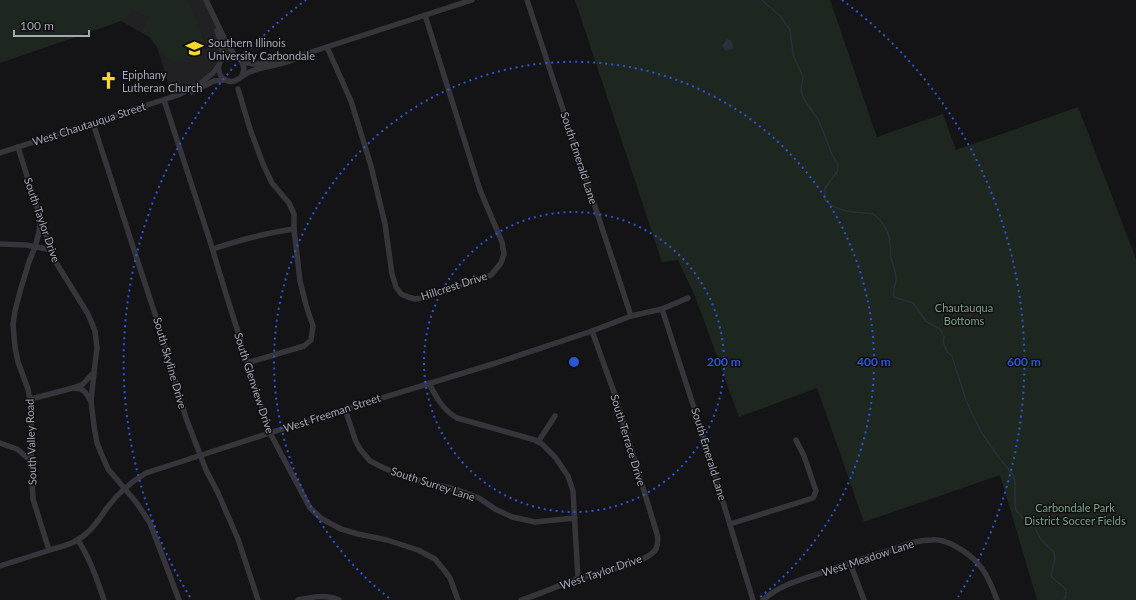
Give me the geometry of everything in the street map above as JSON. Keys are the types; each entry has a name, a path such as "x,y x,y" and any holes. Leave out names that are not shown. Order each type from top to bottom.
{"street":[{"path":"206,0 226,42 236,56 242,61 244,69 242,76"},
{"name":"West Chautauqua Street","path":"178,95 182,96 214,82 224,80 234,82 239,80 242,76 255,70 472,0"},
{"name":"South Emerald Lane","path":"527,0 631,316"},
{"path":"212,14 222,47 221,60"},
{"name":"Hillcrest Drive","path":"327,47 350,101 371,166 385,224 392,274 396,287 401,294 408,297 415,299 428,297 491,275 501,263 504,254 502,242 480,190 425,15"},
{"path":"221,60 228,56 236,56"},
{"name":"West Chautauqua Street","path":"242,61 252,64 260,64 299,56"},
{"name":"West Chautauqua Street","path":"0,153 178,95 201,83 218,66 221,60"},
{"path":"218,66 219,73 224,80"},
{"path":"238,89 250,129 263,164 272,183 289,203 294,214 294,229 300,282 313,326 311,340 304,346 247,363"},
{"name":"South Glenview Drive","path":"164,100 213,249 247,363 270,433 310,508 322,519 341,529 387,540 418,550 435,559 450,578 458,600"},
{"name":"South Skyline Drive","path":"93,123 158,323 186,418 206,470 218,493 238,539 258,600"},
{"name":"South Taylor Drive","path":"18,147 55,262 88,314 95,331 97,348 91,401"},
{"name":"South Valley Road","path":"41,218 39,232 21,288 13,324 15,347 32,406 31,461 33,499 49,550"},
{"path":"213,249 268,233 294,229"},
{"path":"0,244 52,250"},
{"name":"West Freeman Street","path":"0,566 69,545 78,540 88,533 108,506 124,489 137,478 146,473 345,409 496,363 592,331 631,316 662,309 688,298"},
{"name":"South Emerald Lane","path":"662,309 753,600"},
{"name":"South Terrace Drive","path":"592,331 614,395 657,534 657,544 655,549"},
{"path":"30,399 83,384 94,372"},
{"path":"429,383 449,414 457,418 538,442 555,457 568,476 573,491 578,579"},
{"path":"73,388 81,389 91,401 94,426 99,448 108,469 136,502 150,523 179,600"},
{"name":"South Surrey Lane","path":"345,409 360,450 370,461 384,468 404,477 458,490 479,498 495,509 512,517 535,522 575,518"},
{"path":"538,442 555,416"},
{"path":"730,524 813,498 816,491 804,456 796,440"},
{"path":"0,443 17,449 31,461"},
{"path":"78,540 88,556 104,600"},
{"name":"West Meadow Lane","path":"763,600 785,586 802,579 824,573 903,545 920,541 934,540 949,543 972,557 980,565 992,585 997,600"},
{"name":"West Taylor Drive","path":"521,600 578,579 619,568 641,560 650,555 655,549"},
{"path":"850,563 864,600"},
{"path":"298,600 326,596 339,600"}],"shaded area":[{"name":"Southern Illinois University Carbondale","path":"0,0 209,0 234,51 225,54 220,58 208,74 196,84 172,95 157,47 149,37 121,21 0,63"},
{"path":"727,39 732,41 733,49 726,51 722,46"}],"green space":[{"name":"Southern Illinois University Carbondale","path":"0,0 188,0 204,41 192,57 172,62 163,55 150,37 141,32 150,18 132,10 121,21 0,63"},
{"name":"Chautauqua Bottoms","path":"575,0 830,0 877,137 943,114 956,150 1078,107 1136,259 1136,600 1037,600 1000,475 864,522 817,388 739,417 695,296 678,260 662,262"}],"waterway":[{"path":"762,0 781,17 790,30 793,55 803,77 801,91 804,99 819,121 831,152 838,165 837,172 825,188 825,200 836,208 842,210 873,214 884,226 888,234 891,258 896,273 893,292 894,297 913,303 926,321 940,329 944,337 943,342 947,352 952,356 966,400 973,416 982,433 1013,475 1015,483 1016,510 1023,518 1034,526 1042,541 1054,552 1055,558 1051,576 1065,589 1066,595 1064,600"}],"place":[{"name":"Southern Illinois University Carbondale","path":"195,49"},
{"name":"Epiphany Lutheran Church","path":"109,81"}],"park label":[{"name":"Carbondale Park District Soccer Fields","path":"1075,514"}]}
